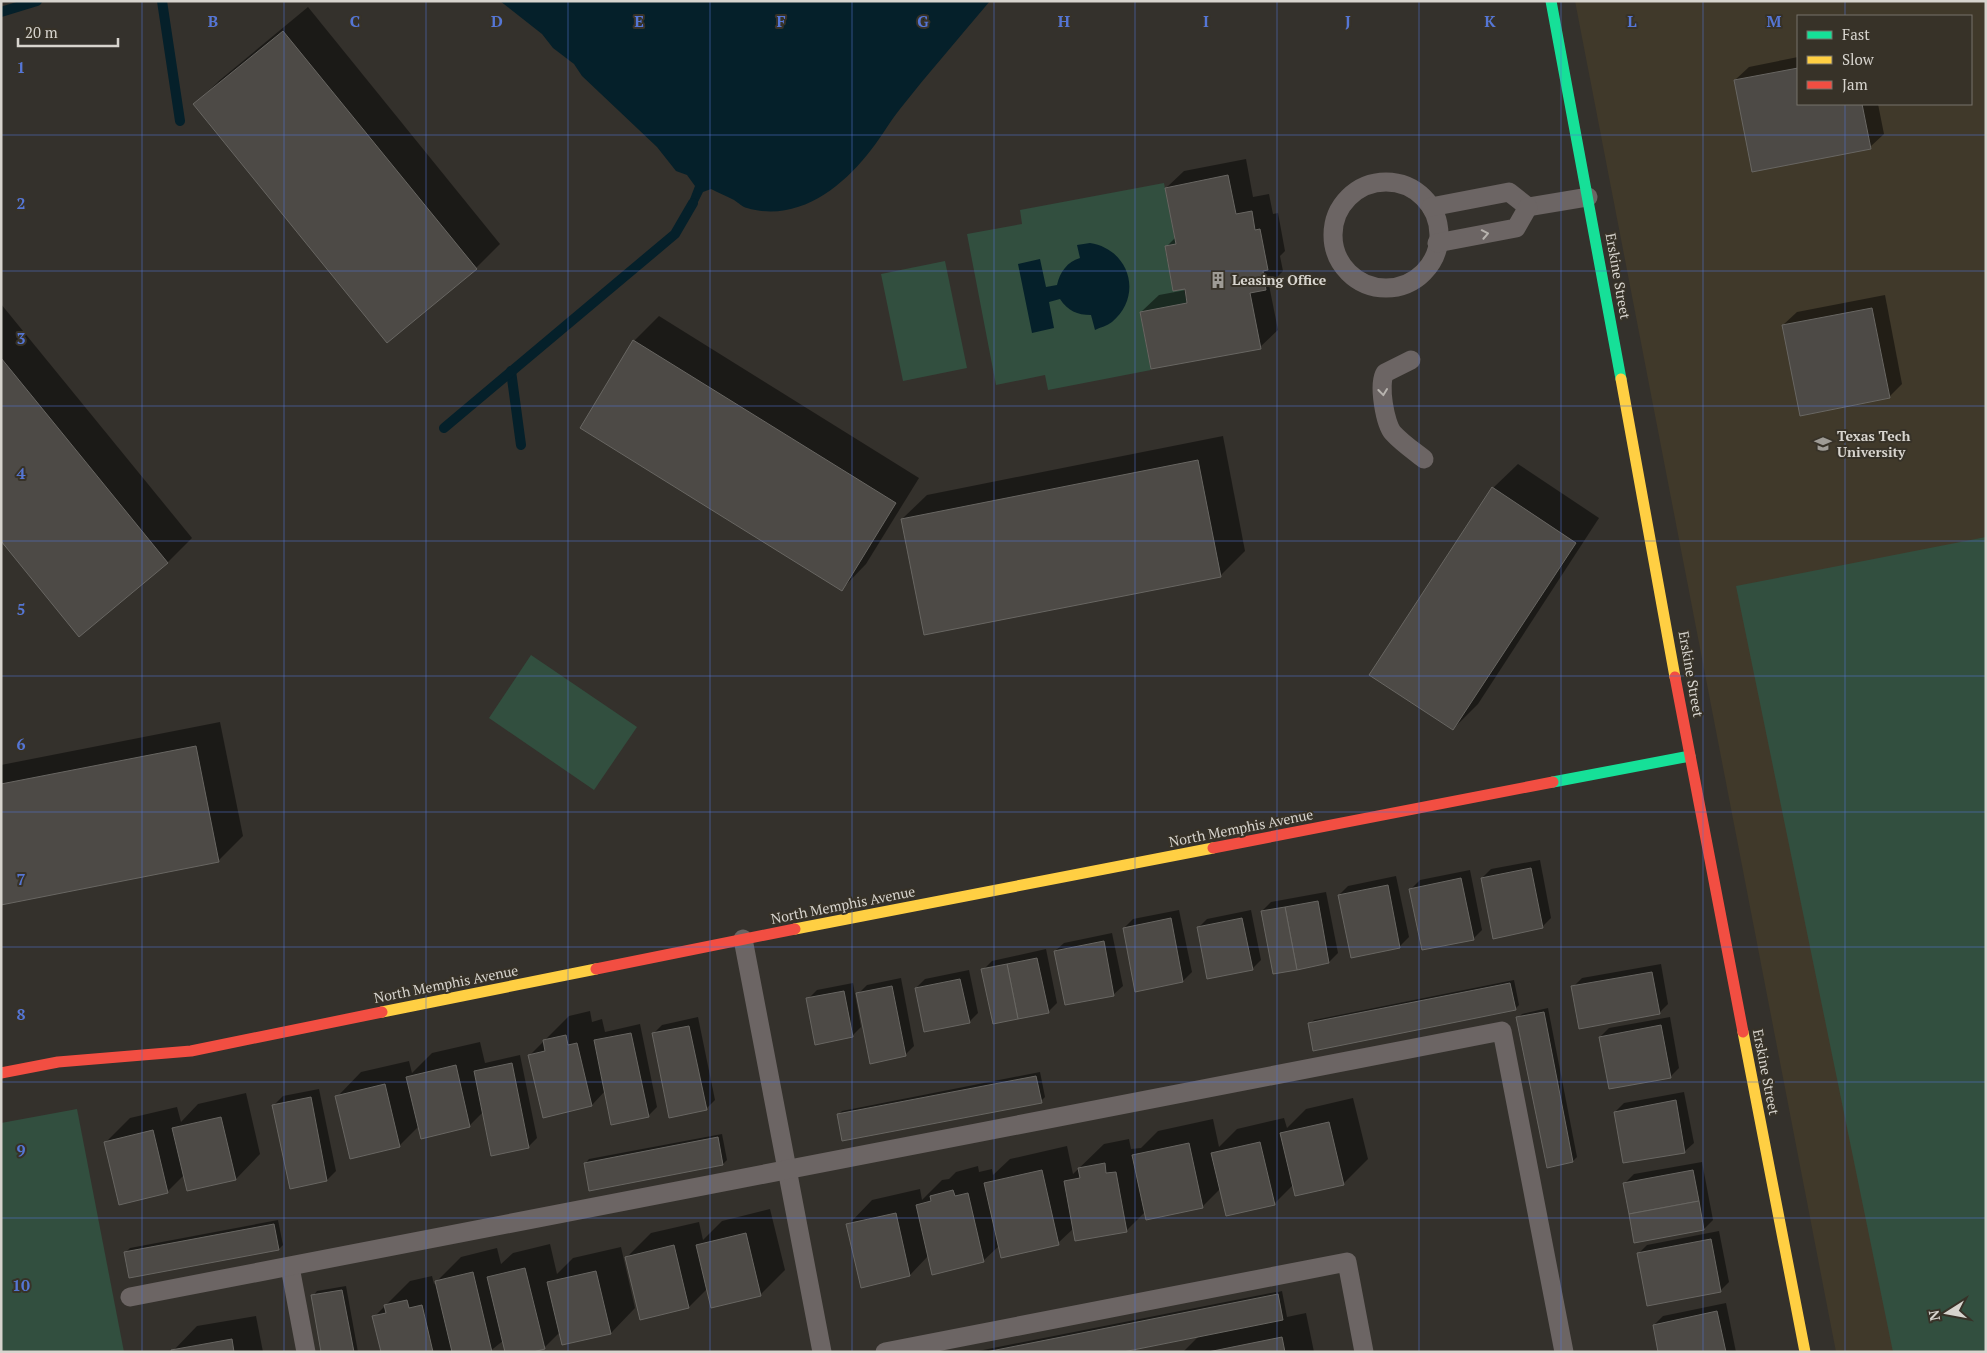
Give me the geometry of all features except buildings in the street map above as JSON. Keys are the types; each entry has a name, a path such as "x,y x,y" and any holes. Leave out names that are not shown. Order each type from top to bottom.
{"street":[{"name":"Erskine Street","path":"1551,1 1690,756 1805,1352"},
{"name":"North Memphis Avenue","path":"1,1073 58,1062 191,1051 743,940 1690,756"}],"lane":[{"path":"1382,181 1400,183 1416,190 1431,207 1438,224 1435,256 1424,271 1411,282 1396,287 1378,288 1362,283 1348,272 1338,258 1333,242 1333,225 1339,209 1349,196 1364,186 1382,181"},
{"path":"1431,207 1509,192 1528,207 1588,197"},
{"path":"1437,243 1516,228 1528,207"},
{"path":"1411,360 1385,373 1381,385 1389,426 1393,433 1424,459"},
{"path":"743,940 822,1352"},
{"path":"130,1297 1502,1032 1564,1352"},
{"path":"885,1352 1347,1262 1364,1352"},
{"path":"290,1267 306,1352"}],"shaded area":[{"name":"Texas Tech University","path":"1575,1 1986,1 1986,1352 1836,1352"}],"green space":[{"path":"1164,183 1176,245 1165,248 1173,291 1184,289 1187,304 1140,313 1151,370 1048,390 1045,375 996,385 967,234 1022,224 1020,210"},
{"path":"945,261 967,368 903,381 881,274"},
{"path":"1986,537 1986,1352 1893,1352 1736,586"},
{"path":"531,655 637,727 594,790 489,718"},
{"path":"77,1109 124,1352 1,1352 1,1123"}],"water":[{"path":"500,1 990,1 911,95 867,155 843,180 814,200 798,207 782,211 765,211 742,206 711,189 703,192 698,202 693,203 690,199 695,186 687,175 676,171 657,147 582,76 574,64 553,48 542,34"},
{"path":"1090,243 1103,247 1114,254 1123,264 1128,275 1129,287 1128,299 1122,311 1112,322 1095,330 1091,315 1073,312 1060,299 1049,302 1054,328 1032,333 1018,264 1040,259 1046,287 1057,285 1065,268 1071,262 1080,258 1077,245"}],"waterway":[{"path":"1,12 37,1"},
{"path":"162,1 180,121"},
{"path":"444,428 675,234 693,203"},
{"path":"511,371 521,445"}],"traffic: fast":[{"path":"1551,1 1621,379"},
{"path":"1553,782 1690,756"}],"traffic: slow":[{"path":"1621,379 1675,677"},
{"path":"795,929 1213,848"},
{"path":"382,1012 596,969"},
{"path":"1743,1032 1805,1352"}],"traffic: jam":[{"path":"1675,677 1743,1032"},
{"path":"1213,848 1553,782"},
{"path":"596,969 795,929"},
{"path":"1,1073 58,1062 191,1051 382,1012"}],"place":[{"name":"Leasing Office","path":"1218,280"},
{"name":"Texas Tech University","path":"1823,444"}]}
